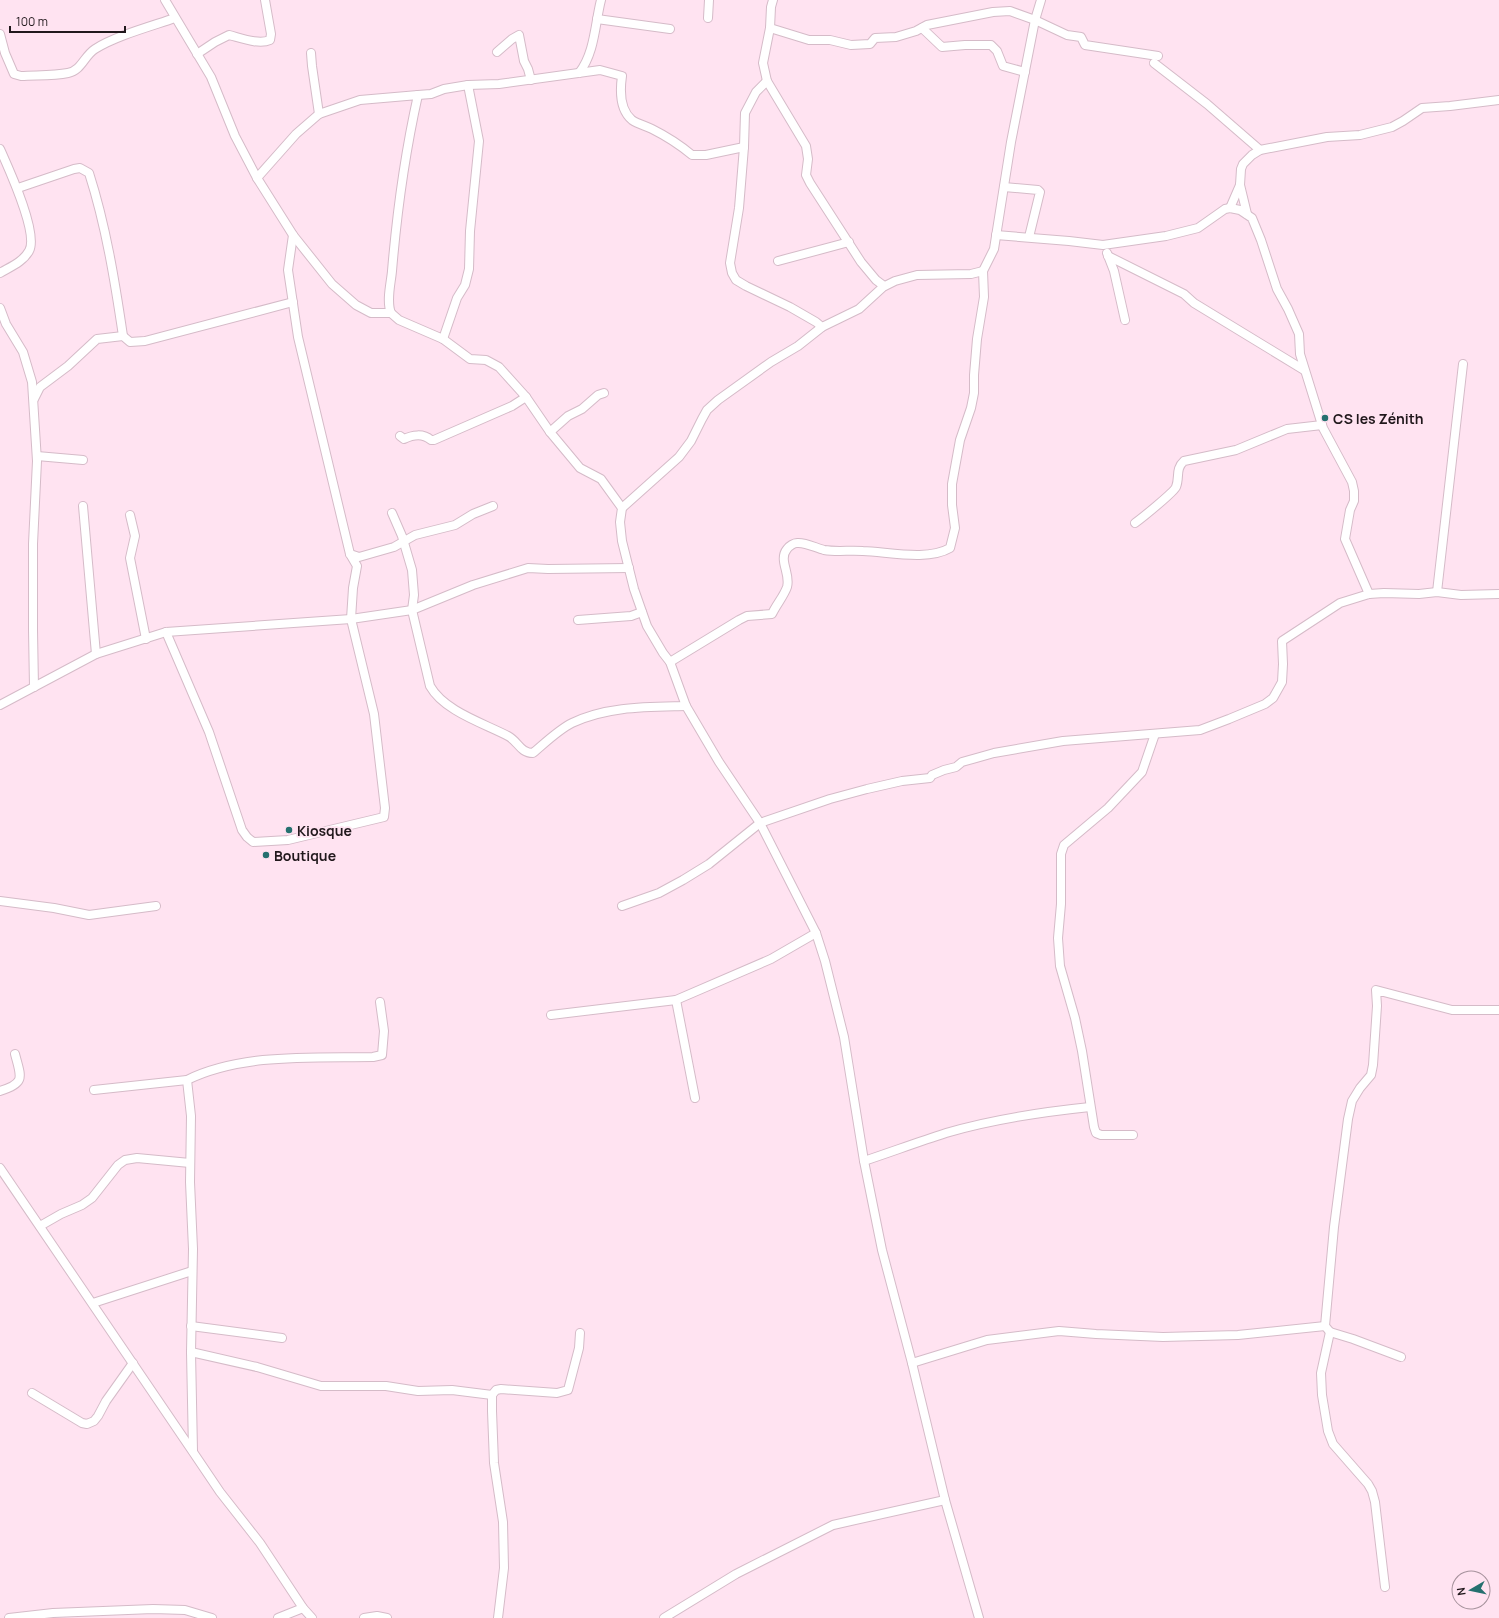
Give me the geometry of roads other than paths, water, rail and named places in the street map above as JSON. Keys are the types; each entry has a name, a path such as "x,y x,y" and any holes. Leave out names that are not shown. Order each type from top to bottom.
{"street":[{"path":"165,0 212,77 235,136 257,178 293,235 332,284 356,305 371,313 391,313"},
{"path":"197,54 229,35 247,40 270,40 271,34 265,0"},
{"path":"579,73 584,65 590,47 601,0"},
{"path":"708,18 709,0"},
{"path":"773,0 771,7 770,28 763,63 767,81 806,146 808,159 806,175 810,183 861,262 876,280 884,286"},
{"path":"670,662 747,616 772,614 786,588 788,581 784,564 784,554 788,547 797,543 839,552 886,552 908,556 942,553 950,548 955,528 952,505 952,484 960,440 971,408 974,392 977,339 984,297 983,271 994,249 1011,142 1035,20 1041,0"},
{"path":"770,28 809,40 830,40 851,45 870,44 875,38 896,37 916,31 927,25 948,20 993,12 1010,11 1035,20 1067,35 1081,37 1085,45 1156,60 1260,150"},
{"path":"0,34 5,52 14,74 21,76 68,73 79,67 95,50 123,36 175,18"},
{"path":"597,19 670,29"},
{"path":"922,28 942,47 992,45 997,51 1003,66 1025,72"},
{"path":"497,52 519,35 524,61 531,80"},
{"path":"311,53 319,114"},
{"path":"257,178 296,134 319,114 360,100 431,94 444,89 468,85 531,80 600,70 622,76 620,92 624,110 632,120 652,129 684,148 692,155 706,155 744,147"},
{"path":"767,81 756,92 744,112 744,147 740,208 730,263 732,273 736,280 790,307 816,322 822,328"},
{"path":"443,339 456,298 465,285 469,269 470,231 479,140 468,85"},
{"path":"418,95 407,146 398,208 389,308 391,313 399,320 443,339 470,359 486,360 499,367 526,397 550,432 580,468 601,479 622,508"},
{"path":"1247,214 1240,185 1241,169 1243,164 1252,154 1260,150 1327,138 1360,135 1386,128 1403,121 1422,108 1499,100"},
{"path":"0,149 18,188 28,222 31,247 29,252 19,262 0,274"},
{"path":"18,188 74,169 80,168 89,173 95,192 114,275 123,336 130,342 145,341 292,302"},
{"path":"1230,208 1240,185"},
{"path":"1004,187 1038,190 1040,192 1029,237"},
{"path":"996,235 1029,237 1103,246 1166,236 1198,228 1225,209 1230,208 1240,210 1252,218 1261,240 1276,289 1288,309 1299,334 1300,354 1304,370 1322,425 1330,444 1352,482 1354,501 1350,510 1345,539 1369,594"},
{"path":"166,632 209,732 242,830 247,837 253,842 288,840 384,817 385,808 374,714 351,619 353,588 357,566 350,554 298,337 288,270 293,235"},
{"path":"778,261 849,242"},
{"path":"1103,246 1114,271 1125,320"},
{"path":"1108,256 1184,294 1194,303 1304,370"},
{"path":"979,1618 945,1500 912,1363 882,1250 864,1161 840,1017 816,933 760,823 719,762 686,706 670,662 647,626 634,588 622,541 620,522 622,508 679,458 691,441 702,418 708,410 718,400 771,362 798,346 822,328 859,309 884,286 895,281 917,275 971,274 983,271"},
{"path":"0,308 3,324 23,352 32,382 34,398 37,456 33,544 32,630 34,688"},
{"path":"34,398 40,386 68,366 97,339 123,336"},
{"path":"1437,592 1463,364"},
{"path":"550,432 568,416 582,408 598,395 604,393"},
{"path":"400,436 404,439 410,436 420,435 434,440 512,406 526,397"},
{"path":"1135,523 1146,516 1176,488 1179,465 1184,461 1236,450 1287,429 1322,425"},
{"path":"37,456 83,460"},
{"path":"83,506 96,654"},
{"path":"350,554 359,557 394,547 415,535 455,525 473,514 493,506"},
{"path":"392,513 404,540 412,570 414,595 412,610 430,686 436,695 460,712 487,727 510,737 522,750 527,753 533,753 571,724 594,715 625,709 686,706"},
{"path":"130,515 135,536 130,558 146,639"},
{"path":"0,705 96,654 166,632 351,619 412,610 473,585 528,568 629,568"},
{"path":"622,906 658,893 683,880 709,864 760,823 830,799 902,781 930,778 932,775 956,767 962,762 985,754 1063,741 1200,730 1249,711 1265,704 1272,698 1282,682 1282,641 1340,603 1369,594 1384,593 1419,594 1437,592 1461,595 1499,594"},
{"path":"578,620 631,616 642,612"},
{"path":"1133,1135 1101,1135 1096,1133 1094,1127 1081,1044 1060,966 1058,938 1061,904 1061,854 1064,844 1118,798 1142,772 1155,734"},
{"path":"0,900 89,915 156,906"},
{"path":"551,1015 676,1000 771,959 816,933"},
{"path":"1384,1587 1375,1502 1372,1490 1333,1444 1328,1431 1322,1395 1321,1373 1327,1329 1334,1227 1348,1119 1352,1101 1360,1088 1371,1075 1377,1006 1376,990 1452,1010 1499,1010"},
{"path":"676,1000 695,1098"},
{"path":"94,1090 187,1080 201,1073 270,1059 373,1057 382,1055 384,1030 380,1002"},
{"path":"0,1091 15,1086 19,1081 20,1075 15,1054"},
{"path":"187,1080 191,1116 191,1352 193,1452"},
{"path":"864,1161 947,1133 998,1120 1042,1112 1090,1107"},
{"path":"40,1226 82,1205 92,1198 118,1165 125,1160 137,1158 190,1163"},
{"path":"0,1168 220,1492 260,1543 303,1608 312,1618"},
{"path":"93,1303 192,1271"},
{"path":"191,1326 282,1338"},
{"path":"912,1363 987,1340 1059,1332 1178,1336 1238,1335 1327,1329 1401,1358"},
{"path":"498,1618 504,1568 503,1522 494,1463 492,1395 496,1390 501,1389 557,1393 568,1390 579,1348 580,1333"},
{"path":"191,1352 257,1367 321,1386 386,1386 418,1391 452,1390 492,1395"},
{"path":"32,1393 82,1423 87,1424 98,1416 106,1401 133,1363"},
{"path":"664,1618 736,1574 833,1525 945,1500"},
{"path":"278,1618 303,1608"},
{"path":"152,1618 153,1609"},
{"path":"0,1618 53,1613 153,1609 185,1610 212,1618"},
{"path":"364,1618 377,1616 387,1618"}],"place":[{"name":"CS les Zénith","path":"1325,418"},
{"name":"Kiosque","path":"289,830"},
{"name":"Boutique","path":"266,855"}]}
